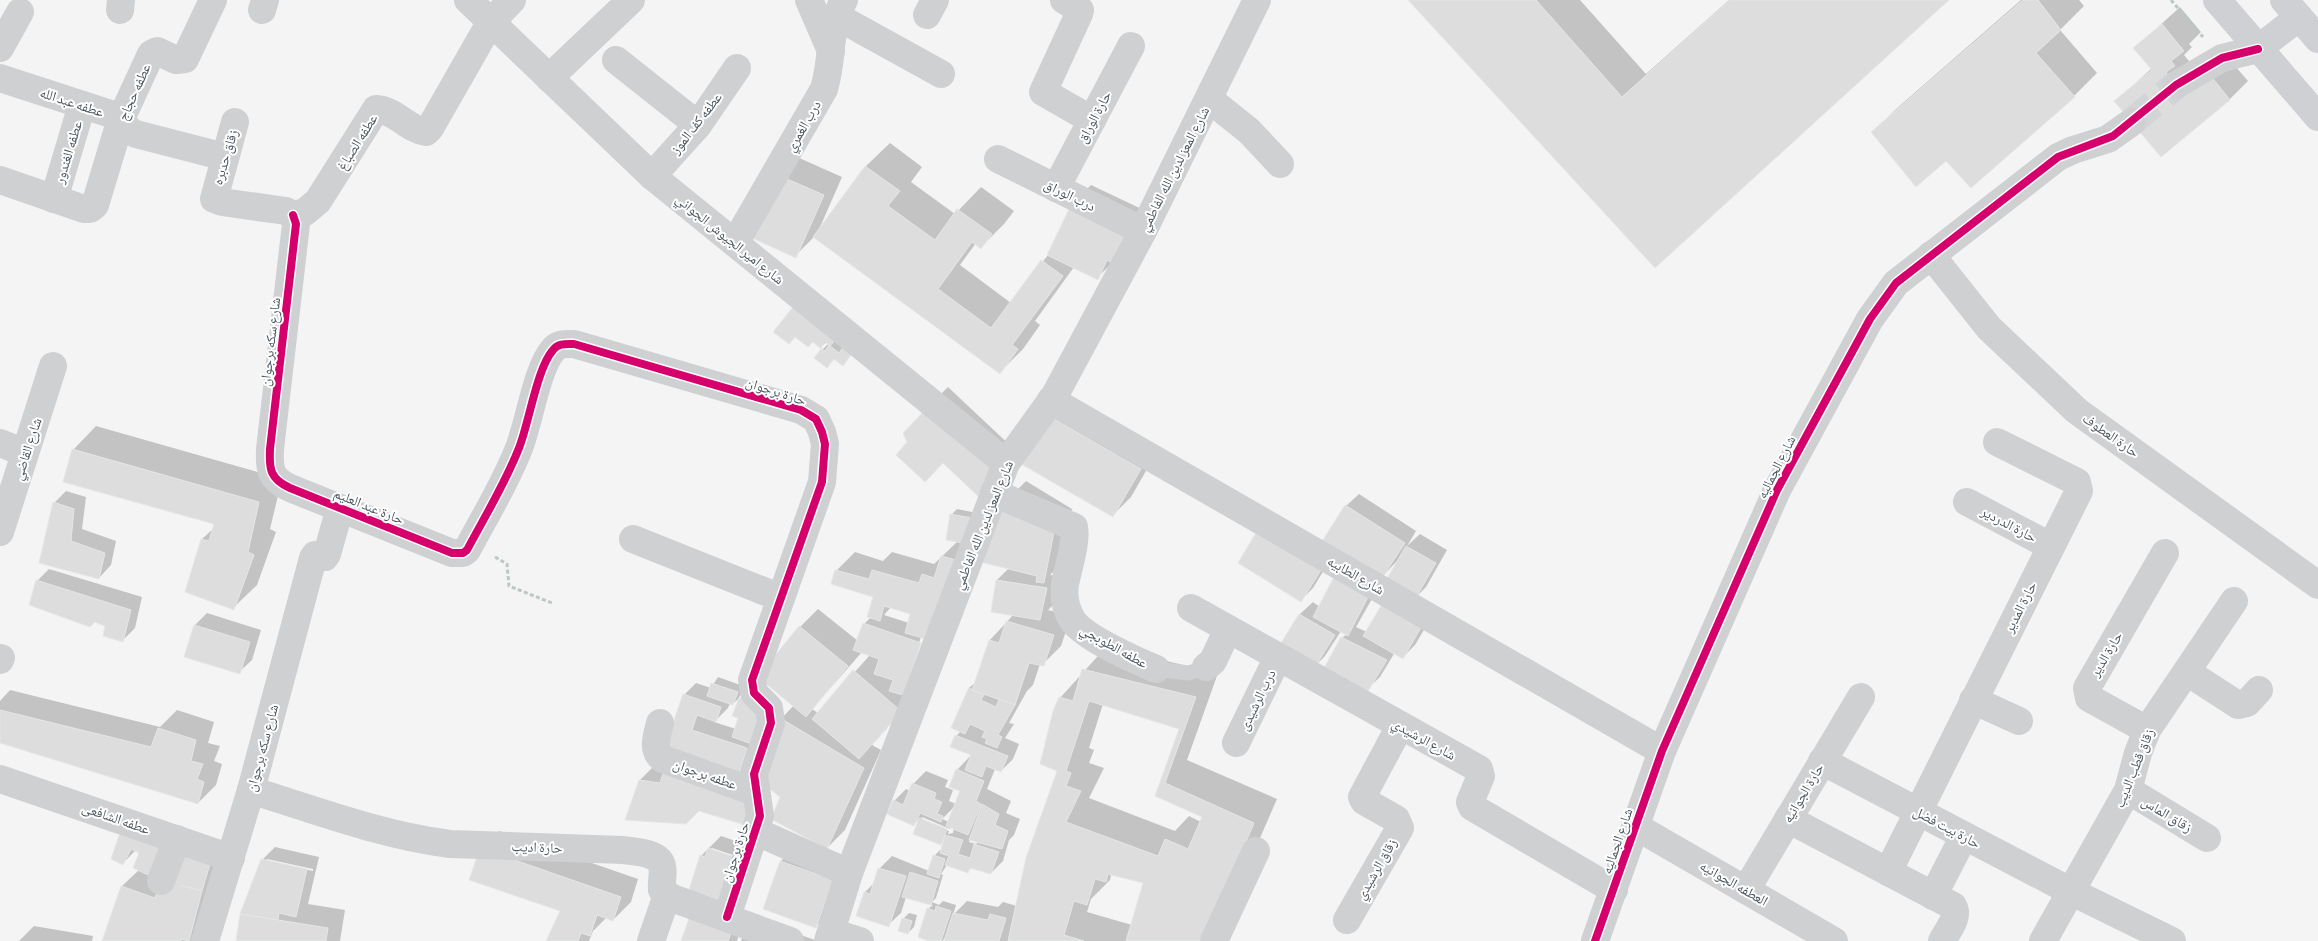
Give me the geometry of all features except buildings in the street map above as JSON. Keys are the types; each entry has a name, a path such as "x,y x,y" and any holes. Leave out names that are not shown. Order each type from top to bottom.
{"main road":[{"path":"2217,0 2318,117"},
{"path":"2258,49 2292,8 2318,39"}],"street":[{"name":"عطفه حجاج","path":"99,200 121,119 151,54 157,51 176,60 185,58 213,0"},
{"name":"شارع امير الجيوش الجواني","path":"468,0 652,176 1006,463"},
{"path":"490,23 512,0"},
{"path":"550,78 632,0"},
{"path":"809,0 831,51"},
{"path":"1064,0 1080,10 1043,92 1092,120"},
{"name":"شارع المعز لدين الله الفاطمي","path":"830,936 848,873 1006,463 1051,400 1143,231 1256,0"},
{"path":"840,8 941,74"},
{"name":"درب الغمري","path":"735,244 824,89 829,72 832,26 840,8"},
{"path":"0,48 20,12"},
{"name":"عطفه الصباغ","path":"293,215 304,212 318,201 376,109 386,110 419,131 426,132 490,23"},
{"name":"حارة الوراق","path":"1056,188 1131,46"},
{"path":"2176,85 2222,58 2258,49"},
{"path":"616,60 698,125"},
{"name":"عطفه كف الموز","path":"652,176 698,125 737,68"},
{"name":"عطفه عبد الله","path":"0,78 121,119 124,126 136,134 225,156"},
{"path":"1209,99 1249,132 1280,164"},
{"name":"عطفه الغندور","path":"54,199 82,106"},
{"name":"زقاق حدبره","path":"236,122 214,199 222,202 286,211 293,215"},
{"name":"شارع الجماليه","path":"1594,941 1614,890 1662,751 1786,473 1870,319 1896,283 2058,157 2073,150 2108,139 2132,122"},
{"name":"درب الوراق","path":"998,159 1143,231"},
{"name":"عطفه الغندور","path":"0,180 84,209 90,209 99,200"},
{"name":"شارع سكه برجوان","path":"271,472 270,449 296,224 293,215"},
{"name":"حارة العطوف","path":"1931,255 1989,328 2077,411 2318,585"},
{"name":"حارة برجوان","path":"466,550 504,485 520,446 549,354 554,348 563,344 574,344 801,410 816,419 825,444 822,482 752,680 754,693 765,703 772,715 754,774 755,792 760,808 755,831 727,917"},
{"name":"شارع القاضي","path":"0,532 53,366"},
{"name":"شارع الطابيه","path":"1051,400 1662,751"},
{"name":"حارة المدير","path":"1888,872 1919,813 2050,546 2078,494 2078,485 1997,442"},
{"path":"0,443 25,453"},
{"name":"حارة عبد العليم","path":"271,472 278,483 452,553 466,550"},
{"name":"عطفه الطوبجي","path":"994,493 1074,527 1064,591 1067,610 1074,623 1088,634 1156,669"},
{"name":"حارة الدردير","path":"1967,502 2050,546"},
{"name":"شارع سكه برجوان","path":"205,941 251,790 313,558 315,555 325,556 327,554 340,508"},
{"path":"633,539 781,598"},
{"name":"حارة الدير","path":"2147,730 2089,698 2086,688 2166,553"},
{"name":"زقاق قطب الديب","path":"2043,941 2128,790 2138,752 2147,730 2234,601"},
{"name":"شارع الرشيدي","path":"1191,608 1479,769 1481,776 1470,802 1472,807 1614,890"},
{"name":"عطفه الطوبجي","path":"1206,667 1213,661 1228,629"},
{"name":"درب الرشيدى","path":"1236,743 1278,657"},
{"path":"2187,672 2238,705 2247,702 2258,690"},
{"name":"حارة الجوانيه","path":"1746,890 1861,697"},
{"path":"1974,700 2019,721"},
{"name":"عطفه برجوان","path":"660,723 656,746 659,756 663,760 755,792"},
{"name":"زقاق الرشيدي","path":"1347,920 1400,828 1396,819 1364,801 1362,797 1400,726"},
{"name":"حارة بيت فضل","path":"1822,762 2072,892 2172,941"},
{"name":"عطفه الشافعى","path":"0,779 231,858"},
{"name":"حارة اديب","path":"251,790 384,832 424,841 450,844 623,850 650,855 658,858 662,863 662,890 667,895"},
{"name":"زقاق الماس","path":"2128,790 2207,838"},
{"path":"1788,819 1953,906 1956,911 1954,920 1942,941"},
{"name":"العطفه الجوانيه","path":"1635,826 1834,941"},
{"path":"755,831 848,873"},
{"path":"1933,896 1964,836"},
{"path":"161,880 177,839"},
{"path":"1214,941 1256,851"},
{"path":"651,941 667,895 790,941"},
{"path":"830,936 860,941"}],"lane":[{"name":"عطفه الطوبجي","path":"1156,669 1188,673 1206,667"}],"path":[{"path":"2171,0 2222,58"},
{"path":"466,550 507,564 507,582 512,589 552,602"}],"tunnel":[{"path":"2132,122 2176,85"}],"cycle path":[{"path":"1595,941 1662,751 1777,490 1870,319 1896,283 2058,157 2113,136 2176,85 2222,58 2258,49"},
{"path":"293,215 296,224 270,449 272,473 283,485 452,553 463,553 467,550 501,487 523,437 542,369 547,358 560,345 574,344 801,410 816,419 825,444 822,482 752,680 754,693 769,708 771,723 754,774 760,816 727,917"}]}
